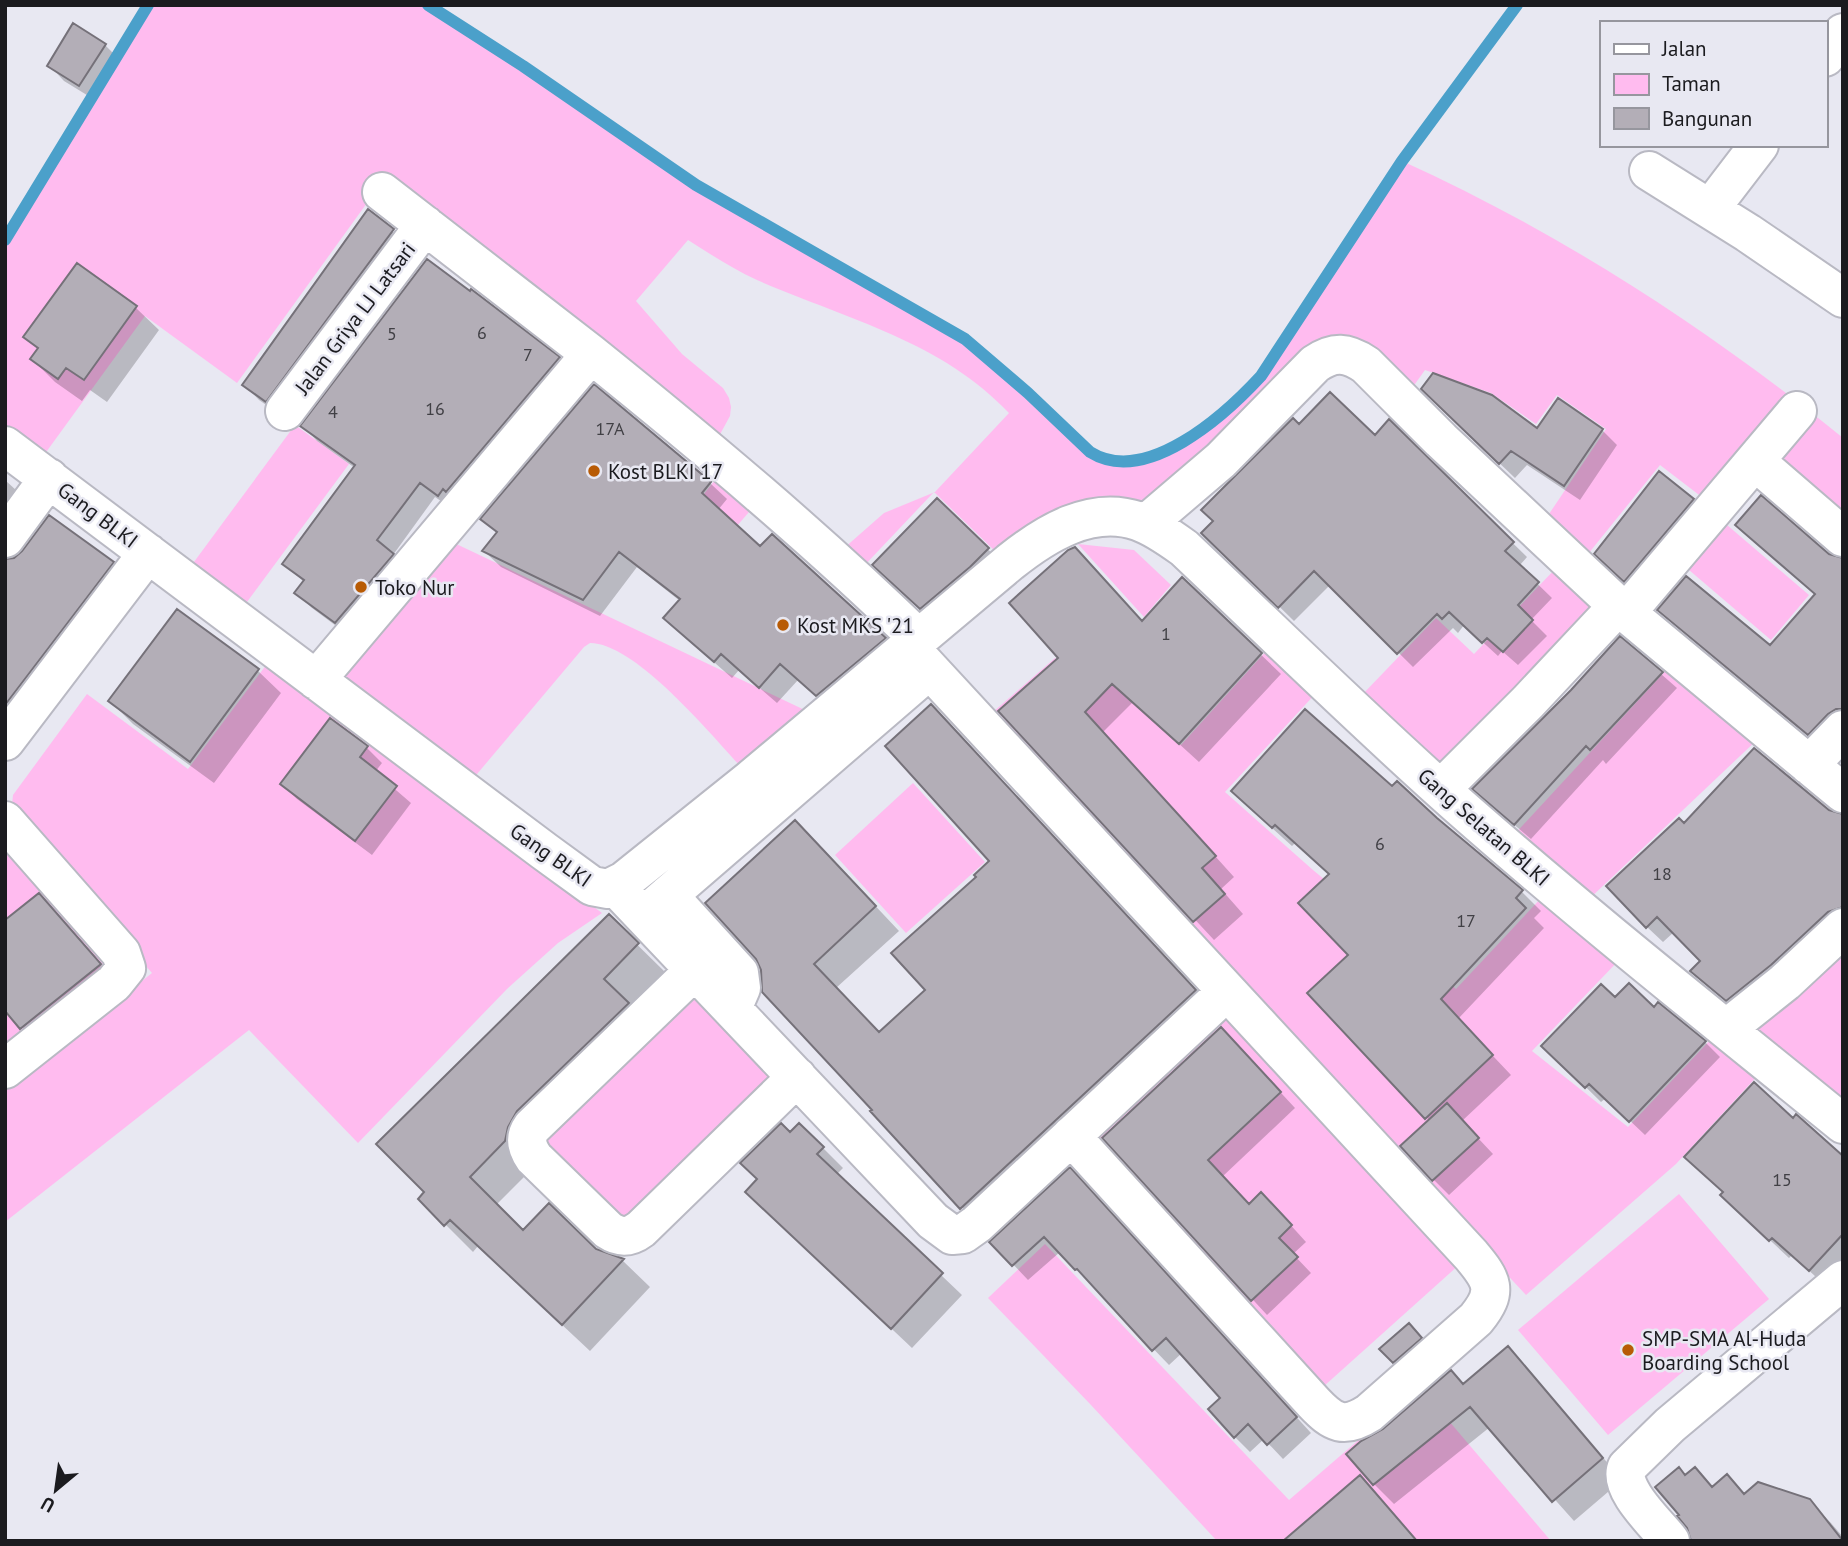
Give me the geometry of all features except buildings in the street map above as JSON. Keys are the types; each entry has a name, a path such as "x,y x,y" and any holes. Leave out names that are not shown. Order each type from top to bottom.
{"street":[{"path":"1827,54 1843,33"},
{"path":"1710,209 1757,147"},
{"path":"1649,171 1843,298"},
{"name":"Jalan Griya LJ Latsari","path":"382,192 672,419 802,530 919,652 1226,992 1483,1269 1490,1280 1492,1290 1485,1308 1476,1319 1368,1413 1357,1421 1345,1423 1334,1420 1314,1404 1071,1136"},
{"name":"Jalan Griya LJ Latsari","path":"285,411 425,225"},
{"path":"316,680 591,354"},
{"path":"1141,522 1221,460 1315,364 1333,354 1354,356 1622,609 1843,793"},
{"path":"1441,789 1622,609 1797,411"},
{"name":"Gang BLKI","path":"5,446 592,886 608,889 919,652 1010,562 1058,528 1107,517 1141,522"},
{"path":"1755,461 1843,537"},
{"path":"5,538 49,478"},
{"name":"Gang Selatan BLKI","path":"1141,522 1184,548 1441,789 1598,924 1843,1124"},
{"path":"5,741 148,553"},
{"path":"656,905 919,652"},
{"path":"1809,765 1843,730"},
{"path":"5,821 121,953 126,968 114,983 5,1069"},
{"path":"615,886 656,905 739,973 741,988 732,1009"},
{"path":"656,905 695,970 933,1221 952,1235 963,1234 976,1224 1226,992"},
{"path":"1726,1029 1785,982 1843,928"},
{"path":"695,970 533,1127 528,1136 527,1147 534,1158 608,1230 620,1236 631,1235 641,1229 797,1077"},
{"path":"1671,1541 1627,1487 1624,1474 1627,1467 1688,1409 1843,1280"}],"green space":[{"path":"148,5 428,5 523,66 696,185 965,339 1028,393 1090,452 1111,461 1136,459 1174,446 1214,420 1247,391 1284,344 1402,161 1518,219 1631,285 1740,359 1843,438 1843,526 1752,448 1707,501 1660,465 1584,559 1545,520 1606,429 1557,395 1536,424 1491,393 1425,370 1410,391 1357,344 1147,504 997,553 934,492 1009,413 983,388 954,367 890,334 757,280 688,240 636,301 682,354 723,388 729,398 730,416 718,438 385,178 237,383 145,316 44,455 5,426 5,240"},
{"path":"295,425 349,464 244,606 191,566"},
{"path":"719,475 755,505 700,569 685,518"},
{"path":"933,493 862,568 843,549 884,513"},
{"path":"1720,519 1809,595 1771,640 1682,564"},
{"path":"450,541 811,713 744,770 694,715 651,674 609,647 590,643 472,780 335,678"},
{"path":"1078,544 1134,550 1171,585 1144,617"},
{"path":"1558,566 1602,607 1440,774 1360,697 1436,618 1474,654"},
{"path":"1269,648 1317,692 1225,792 1313,870 1456,989 1544,895 1621,958 1532,1051 1628,1127 1715,1035 1761,1072 1676,1164 1526,1295 1280,1031 993,712 1055,658 1079,684 1111,655 1139,696 1181,745"},
{"path":"267,664 602,913 558,943 507,989 358,1143 249,1030 5,1222 5,1090 152,973 21,822 12,805 13,795 87,694 188,769"},
{"path":"1671,665 1759,738 1587,901 1512,837"},
{"path":"913,783 985,862 906,933 835,855"},
{"path":"5,846 109,967 5,1049"},
{"path":"1843,947 1843,1107 1751,1029"},
{"path":"689,989 776,1077 626,1225 539,1137"},
{"path":"1224,1009 1460,1264 1323,1387 1091,1135"},
{"path":"1679,1194 1769,1299 1608,1435 1518,1330"},
{"path":"1045,1244 1289,1500 1420,1387 1551,1541 1217,1541 988,1298"}],"waterway":[{"path":"5,240 148,5"},
{"path":"428,5 523,66 696,185 965,339 1028,393 1090,452 1112,460 1135,460 1159,454 1183,442 1227,409 1261,376 1402,161 1517,5"}],"place":[{"name":"Kost BLKI 17","path":"594,471"},
{"name":"Toko Nur","path":"361,587"},
{"name":"Kost MKS '21","path":"783,625"},
{"name":"SMP-SMA Al-Huda Boarding School","path":"1628,1350"}]}
